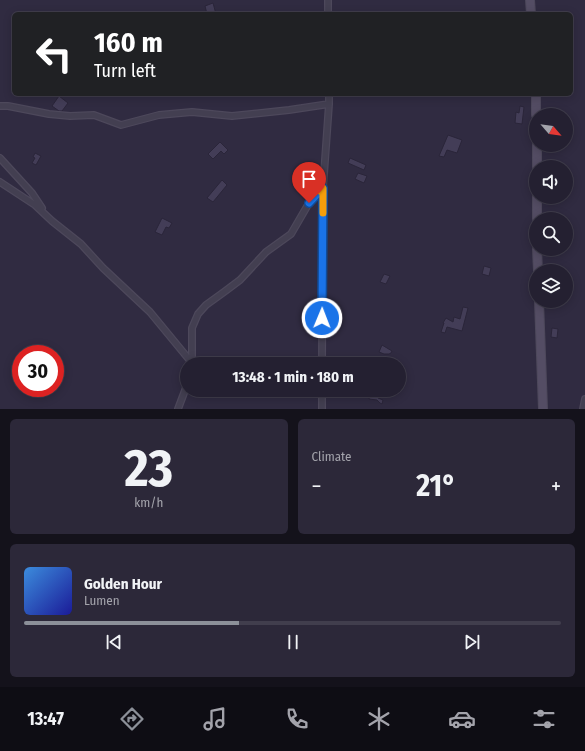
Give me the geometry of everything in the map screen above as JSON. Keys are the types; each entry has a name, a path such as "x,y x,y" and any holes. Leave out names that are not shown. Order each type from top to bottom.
{"main road":[{"path":"530,0 531,12"},
{"path":"536,96 536,108"},
{"path":"539,308 543,409"}],"street":[{"path":"328,0 328,12"},
{"path":"322,357 323,188 329,96"},
{"path":"0,106 70,116 94,114 121,125 159,115 186,112 232,116 329,104"},
{"path":"0,158 32,193 52,221"},
{"path":"0,182 35,204 52,221 81,244 150,312 186,357"},
{"path":"192,357 192,328 198,314 206,305 240,280 266,252 291,234 309,203 323,188"},
{"path":"178,409 182,397"},
{"path":"322,397 322,409"},
{"path":"583,409 585,399"}],"building":[{"path":"213,3 215,12 206,12 205,6"},
{"path":"59,96 68,103 62,111 59,111 52,106"},
{"path":"520,106 524,107 522,124 515,123 516,112 519,113"},
{"path":"448,135 462,140 457,153 447,150 444,157 439,156"},
{"path":"220,142 228,150 224,154 221,151 213,159 208,154"},
{"path":"35,153 41,156 36,165 32,163 35,158 33,157"},
{"path":"350,158 366,165 364,170 348,163"},
{"path":"358,173 367,176 364,183 355,179"},
{"path":"222,180 227,185 213,202 207,198"},
{"path":"162,218 172,223 169,228 166,227 162,235 155,232"},
{"path":"484,266 491,268 489,276 482,274"},
{"path":"384,274 390,276 386,284 380,282"},
{"path":"463,307 468,308 462,331 447,327 445,333 441,332 446,318 453,322 454,317 460,319"},
{"path":"552,328 558,329 557,338 551,337"},
{"path":"382,345 392,351 391,353 384,354 379,352"},
{"path":"369,397 378,397 383,400 382,404 377,400 369,399"}],"slow traffic":[{"path":"320,191 323,188 323,213"}],"route":[{"path":"309,203 323,188 322,318"}]}
